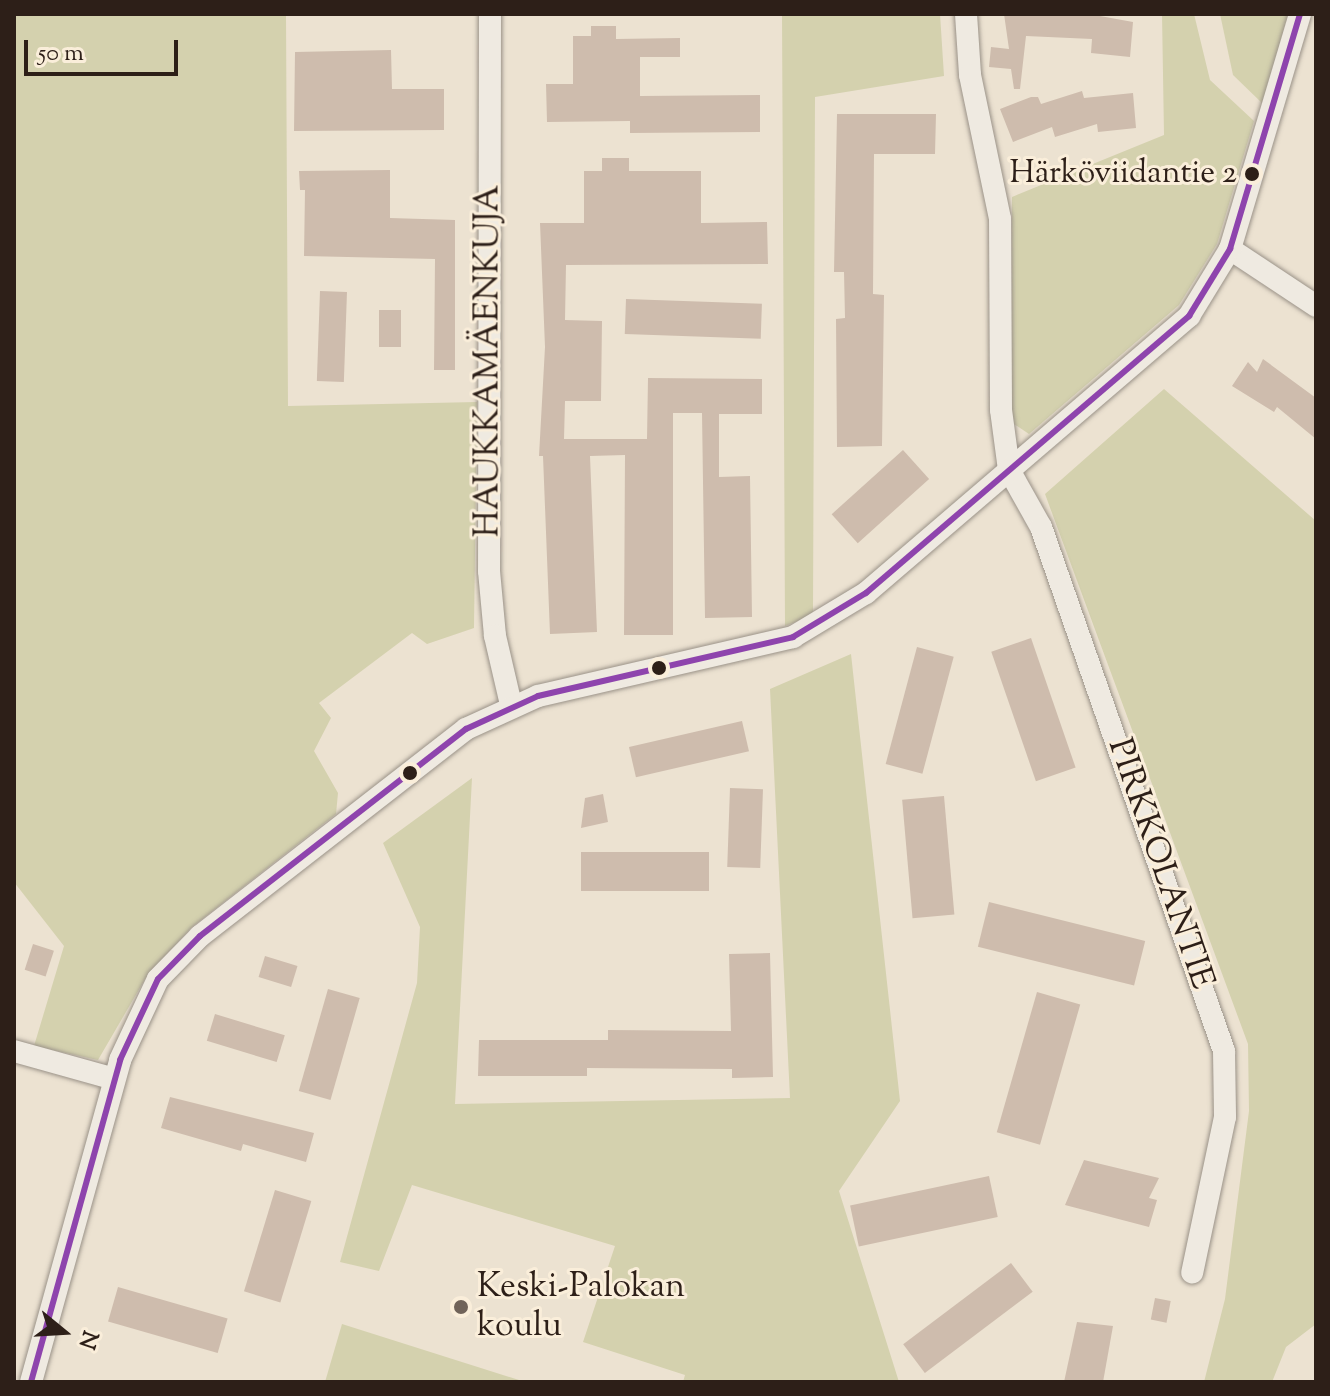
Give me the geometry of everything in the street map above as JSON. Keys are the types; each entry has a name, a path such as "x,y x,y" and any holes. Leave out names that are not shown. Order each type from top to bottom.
{"street":[{"name":"HAUKKAMÄENKUJA","path":"490,14 489,571 495,636 511,705"},
{"path":"966,14 970,75 1000,219 1001,410 1009,470"},
{"path":"31,1382 114,1079 130,1029 158,979 200,936 466,729 511,705 793,637 866,593 1189,316 1230,249 1300,14"},
{"path":"1230,249 1316,306"},
{"name":"PIRKKOLANTIE","path":"1009,470 1041,527 1224,1051 1225,1117 1192,1273"},
{"path":"14,1051 114,1079"}],"shaded area":[{"path":"14,14 286,14 288,406 477,402 474,628 427,644 412,633 319,703 331,718 314,751 338,793 336,814 192,927 148,974 98,1060 34,1046 64,946 14,882"},
{"path":"782,14 940,14 944,76 815,97 813,615 785,626"},
{"path":"1162,14 1194,14 1210,80 1254,121 1217,244 1179,305 1029,434 1011,422 1012,197 1164,135"},
{"path":"1220,14 1288,14 1263,104 1233,75"},
{"path":"1164,389 1316,521 1316,1324 1286,1347 1272,1382 1204,1382 1225,1299 1249,1111 1248,1044 1045,494"},
{"path":"851,654 900,1101 839,1191 899,1382 683,1382 685,1375 583,1342 615,1246 412,1185 379,1271 340,1262 417,983 420,927 383,843 472,778 455,1104 790,1098 770,689"},
{"path":"342,1324 519,1380 325,1382"}],"building":[{"path":"1004,14 1089,14 1133,22 1130,57 1091,53 1092,39 1026,36 1020,89 1014,89 1011,69 989,67 991,47 1009,49"},
{"path":"591,26 616,26 616,39 680,38 680,57 640,57 640,96 760,95 760,132 630,133 630,121 547,122 546,84 573,84 573,36 591,36"},
{"path":"391,50 392,89 444,89 444,130 294,131 295,52"},
{"path":"1082,91 1084,98 1133,93 1136,128 1098,132 1097,124 1055,137 1052,127 1013,142 1000,109 1031,97 1038,97 1041,104"},
{"path":"837,114 936,114 935,154 874,154 873,294 884,295 882,446 837,447 836,319 845,318 844,272 834,272"},
{"path":"602,158 629,158 629,171 701,171 701,223 767,222 768,264 566,265 565,320 602,321 601,401 565,401 564,439 647,439 648,378 762,379 762,414 719,414 719,477 750,476 752,617 705,618 702,413 673,413 673,635 624,635 625,455 590,456 597,632 550,634 543,456 539,456 545,347 540,223 584,223 584,171 602,171"},
{"path":"390,170 390,218 455,220 455,370 434,370 435,259 304,256 305,190 300,190 299,171"},
{"path":"320,291 347,292 344,382 317,381"},
{"path":"626,299 762,304 761,339 625,334"},
{"path":"379,310 401,310 401,347 379,347"},
{"path":"1263,359 1316,398 1316,439 1277,407 1274,412 1232,386 1248,362 1257,372"},
{"path":"903,450 929,479 858,543 832,514"},
{"path":"1031,638 1076,768 1036,781 991,652"},
{"path":"917,647 954,657 922,774 886,764"},
{"path":"742,721 749,751 636,777 629,747"},
{"path":"730,788 763,789 760,868 727,867"},
{"path":"603,794 608,822 581,828 585,798"},
{"path":"944,796 954,915 913,918 902,800"},
{"path":"581,852 709,852 709,891 581,891"},
{"path":"989,902 1145,941 1134,986 978,947"},
{"path":"33,944 54,951 46,976 25,970"},
{"path":"770,953 773,1077 732,1078 732,1069 587,1068 587,1076 478,1076 479,1040 608,1040 608,1030 731,1031 729,954"},
{"path":"265,956 298,966 291,987 259,977"},
{"path":"328,989 360,998 331,1100 299,1091"},
{"path":"1037,992 1080,1004 1040,1145 997,1132"},
{"path":"215,1014 285,1035 277,1062 207,1041"},
{"path":"170,1097 314,1133 306,1162 243,1144 241,1151 161,1128"},
{"path":"1084,1160 1159,1178 1149,1198 1157,1200 1149,1227 1065,1205"},
{"path":"989,1176 998,1217 859,1247 850,1206"},
{"path":"275,1190 311,1201 280,1302 244,1291"},
{"path":"1011,1263 1033,1292 925,1373 903,1344"},
{"path":"118,1287 228,1318 218,1353 108,1322"},
{"path":"1155,1298 1171,1301 1167,1323 1151,1320"},
{"path":"1077,1322 1113,1326 1103,1382 1064,1382"}],"transit line":[{"path":"31,1382 120,1060 158,979 200,936 466,729 538,696 793,637 866,593 1189,316 1230,249 1300,14"}],"place":[{"name":"Härköviidantie 2","path":"1252,174"},
{"name":"Keski-Palokan koulu","path":"461,1307"}]}
